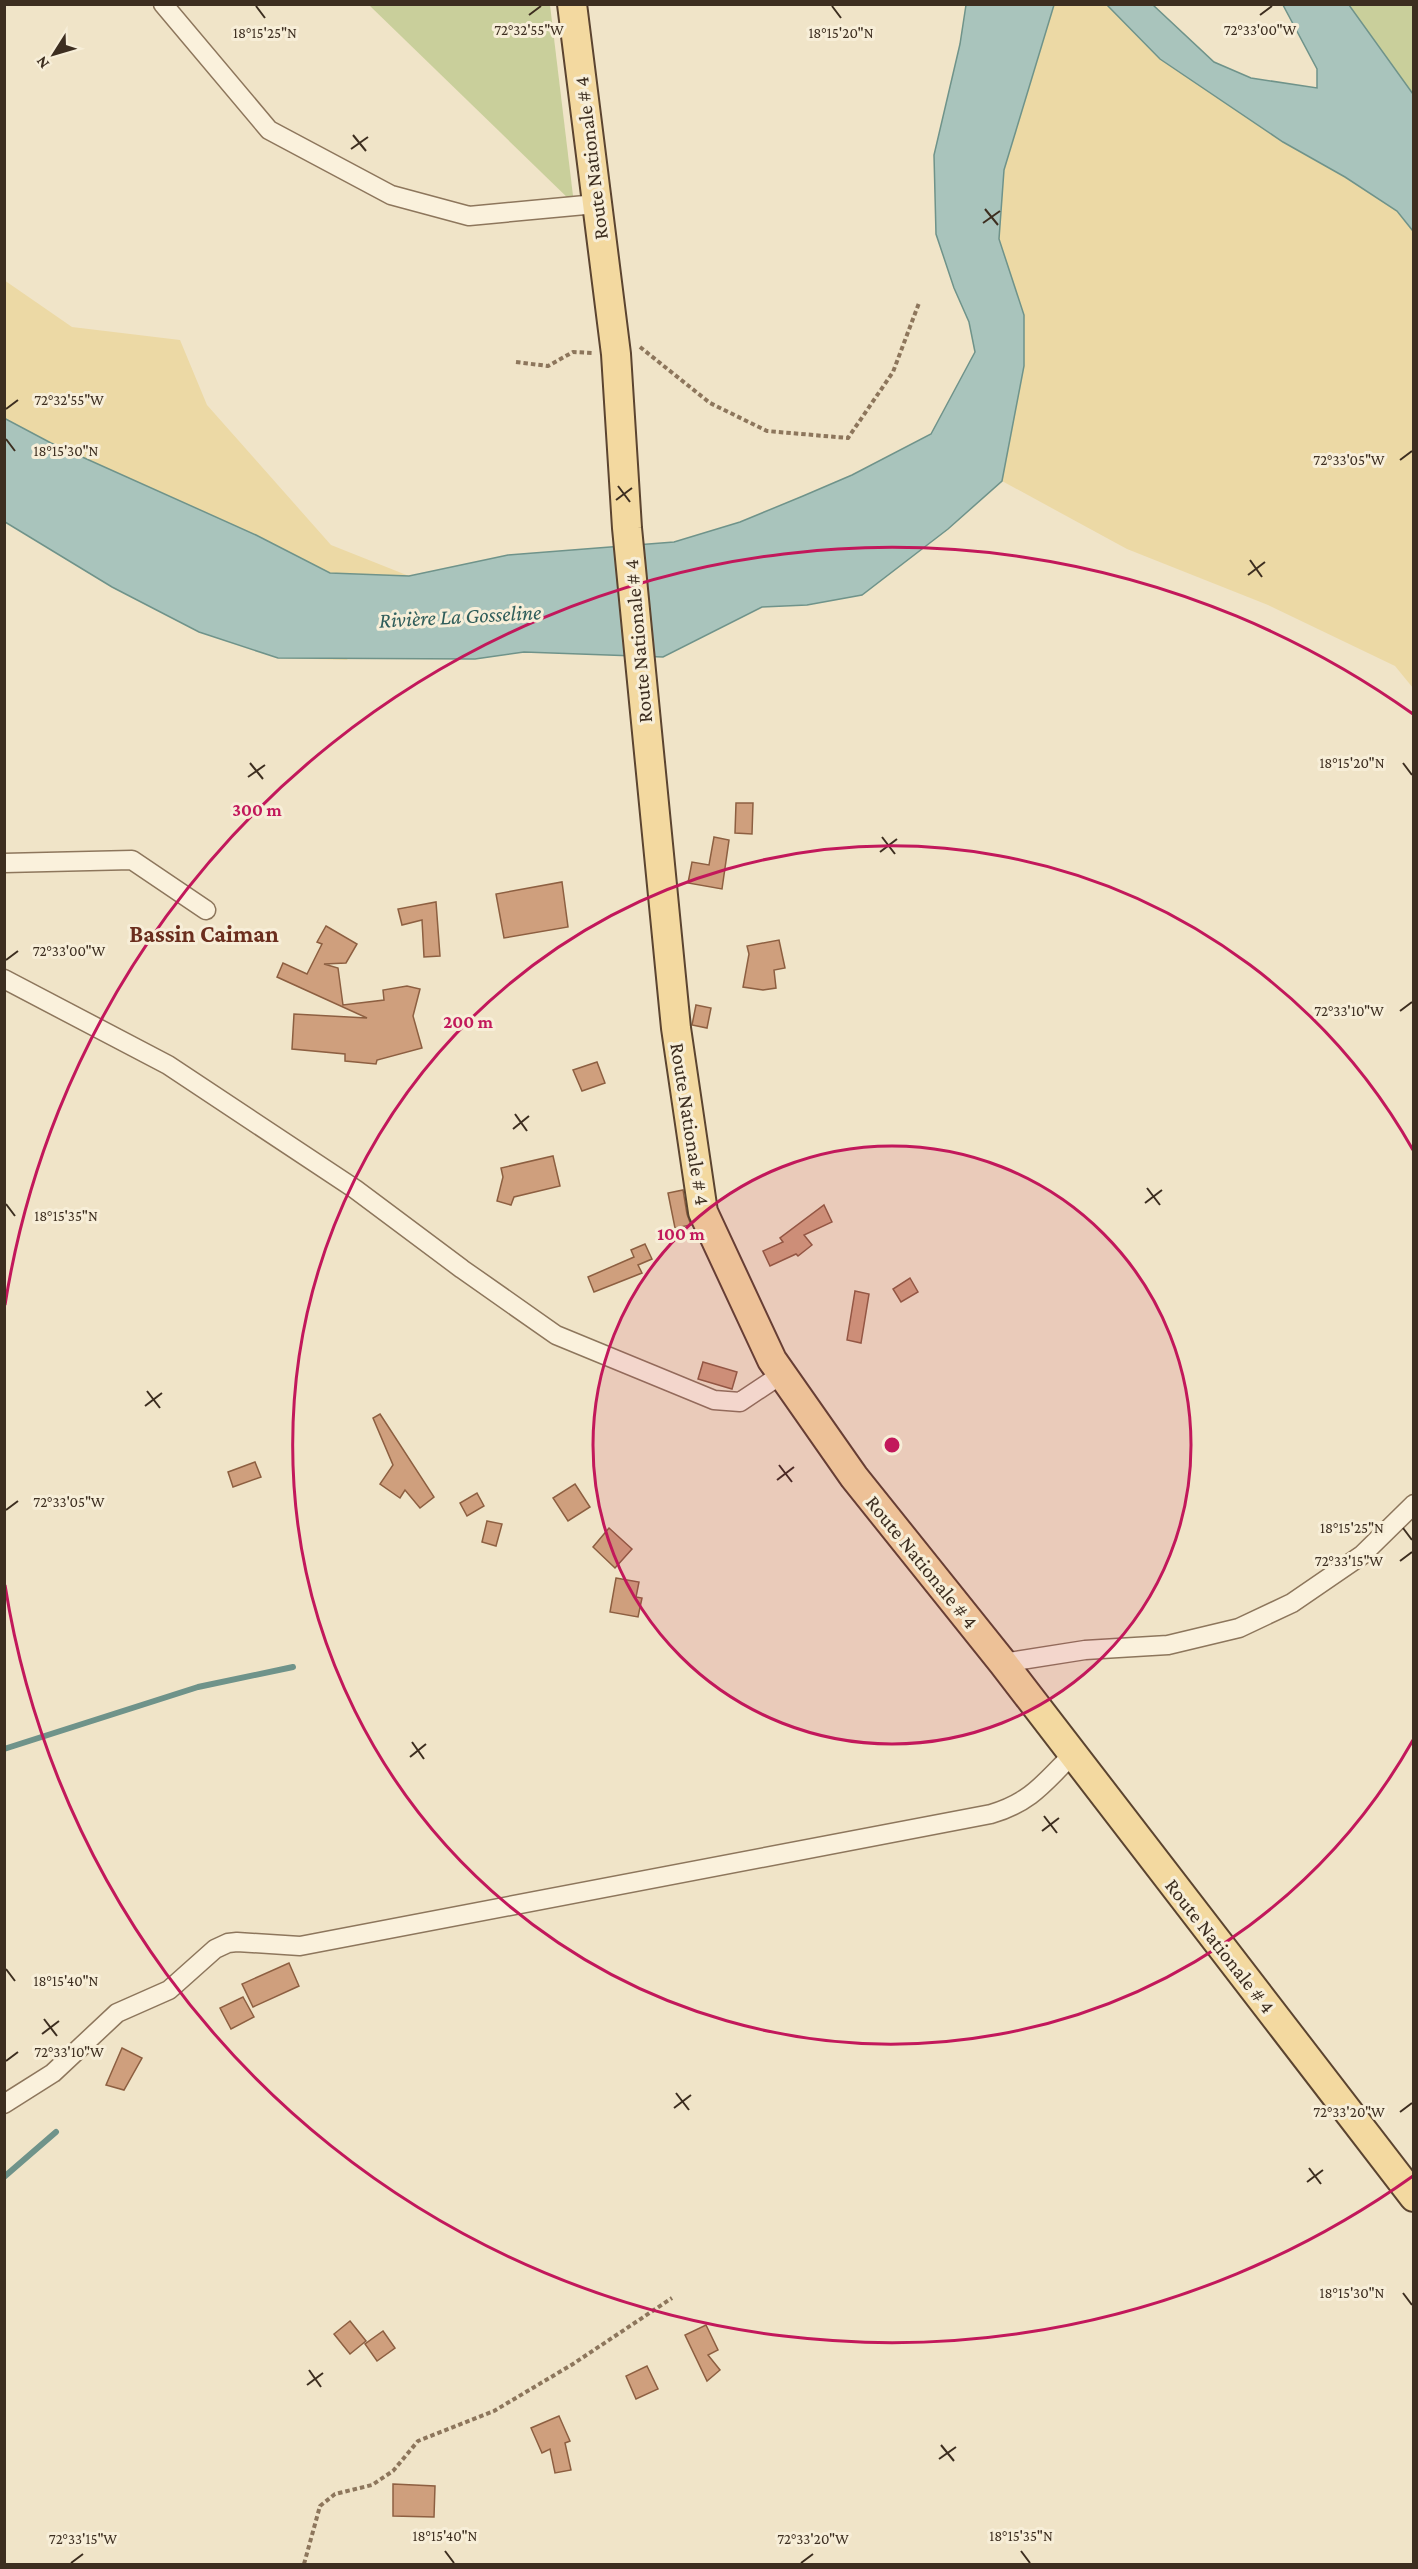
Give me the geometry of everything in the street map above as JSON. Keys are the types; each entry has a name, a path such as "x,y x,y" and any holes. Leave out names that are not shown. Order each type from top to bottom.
{"main road":[{"name":"Route Nationale # 4","path":"572,4 616,354 627,528 675,1028 703,1212 772,1360 854,1477 1003,1663 1413,2197"}],"street":[{"path":"163,4 269,130 391,195 469,216 596,204"},
{"path":"4,863 132,860 206,910"},
{"path":"4,979 168,1065 355,1189 462,1269 556,1335 714,1400 740,1402 782,1374"},
{"path":"1003,1663 1085,1650 1168,1645 1239,1628 1292,1604 1362,1555 1413,1504"},
{"path":"4,2104 53,2073 117,2013 169,1990 208,1953 228,1943 300,1946 992,1814 1014,1807 1029,1797 1072,1755"}],"path":[{"path":"611,325 710,403 767,431 848,438 892,372 919,303"},
{"path":"516,362 548,366 573,352 616,354"},
{"path":"304,2565 320,2506 335,2494 372,2485 393,2471 417,2441 494,2411 573,2364 672,2298"}],"green space":[{"path":"369,5 550,5 574,204"},
{"path":"1349,5 1413,5 1413,94 1410,90"}],"sand":[{"path":"1054,5 1107,5 1160,59 1283,142 1345,177 1397,211 1414,231 1413,688 1395,666 1268,605 1127,549 1002,481 1024,366 1024,315 999,239 1004,170"},
{"path":"4,280 72,327 180,340 207,405 331,545 409,576 347,660 278,658 199,632 112,587 5,522"}],"water":[{"name":"Rivière La Gosseline","path":"966,5 1054,5 1004,170 999,239 1024,315 1024,366 1002,481 948,529 862,595 807,605 762,607 663,657 524,652 475,659 278,658 199,632 112,587 5,522 4,418 51,443 256,535 330,573 409,576 508,555 674,542 740,522 803,496 852,475 931,434 975,352 969,322 954,288 936,234 934,155 960,44"},
{"path":"1107,5 1153,5 1214,62 1251,78 1317,88 1317,69 1283,5 1349,5 1413,94 1413,231 1397,211 1345,177 1283,142 1160,59"}],"building":[{"path":"736,803 753,803 752,834 735,833"},
{"path":"714,837 729,840 722,889 688,883 692,862 709,865"},
{"path":"562,882 568,927 504,938 496,894"},
{"path":"436,902 440,956 424,957 422,920 402,925 398,909"},
{"path":"326,926 357,944 346,963 324,964 338,968 343,1005 384,1000 383,990 407,986 420,989 413,1016 422,1048 377,1060 376,1064 345,1061 345,1054 292,1049 294,1014 367,1018 277,977 283,963 307,974 322,944 317,942"},
{"path":"779,940 785,968 774,970 776,988 763,990 743,987 749,954 747,946"},
{"path":"696,1005 711,1008 707,1028 692,1025"},
{"path":"597,1062 605,1083 582,1091 573,1070"},
{"path":"553,1156 560,1186 514,1197 511,1205 497,1201 503,1177 501,1168"},
{"path":"683,1190 691,1225 675,1228 668,1193"},
{"path":"824,1205 832,1222 804,1235 812,1245 798,1256 796,1254 770,1266 763,1251 783,1242 780,1238"},
{"path":"645,1244 652,1259 638,1265 642,1273 594,1292 588,1277 634,1257 631,1250"},
{"path":"910,1278 918,1292 901,1302 893,1289"},
{"path":"855,1291 869,1294 861,1343 847,1340"},
{"path":"703,1362 737,1372 732,1389 698,1379"},
{"path":"380,1414 434,1497 420,1508 405,1490 400,1498 380,1484 393,1465 373,1418"},
{"path":"255,1462 261,1477 233,1487 228,1472"},
{"path":"575,1484 590,1507 568,1521 553,1498"},
{"path":"477,1493 484,1506 467,1516 460,1503"},
{"path":"487,1521 502,1524 496,1546 482,1542"},
{"path":"609,1528 632,1549 615,1568 593,1547"},
{"path":"616,1578 639,1582 636,1597 642,1598 638,1617 610,1612"},
{"path":"289,1963 299,1986 253,2007 242,1984"},
{"path":"243,1997 254,2017 231,2029 220,2008"},
{"path":"122,2048 142,2058 124,2090 106,2085"},
{"path":"350,2321 366,2341 350,2354 334,2334"},
{"path":"706,2325 718,2350 708,2355 720,2370 707,2381 685,2335"},
{"path":"383,2331 395,2348 377,2361 365,2344"},
{"path":"647,2366 658,2389 636,2399 626,2376"},
{"path":"559,2416 570,2441 565,2443 571,2470 555,2473 550,2449 542,2453 531,2428"},
{"path":"393,2484 435,2486 434,2517 393,2516"}],"waterway":[{"path":"4,1749 198,1687 293,1667"},
{"path":"4,2177 56,2132"}],"district":[{"name":"Bassin Caiman","path":"204,933"}]}
